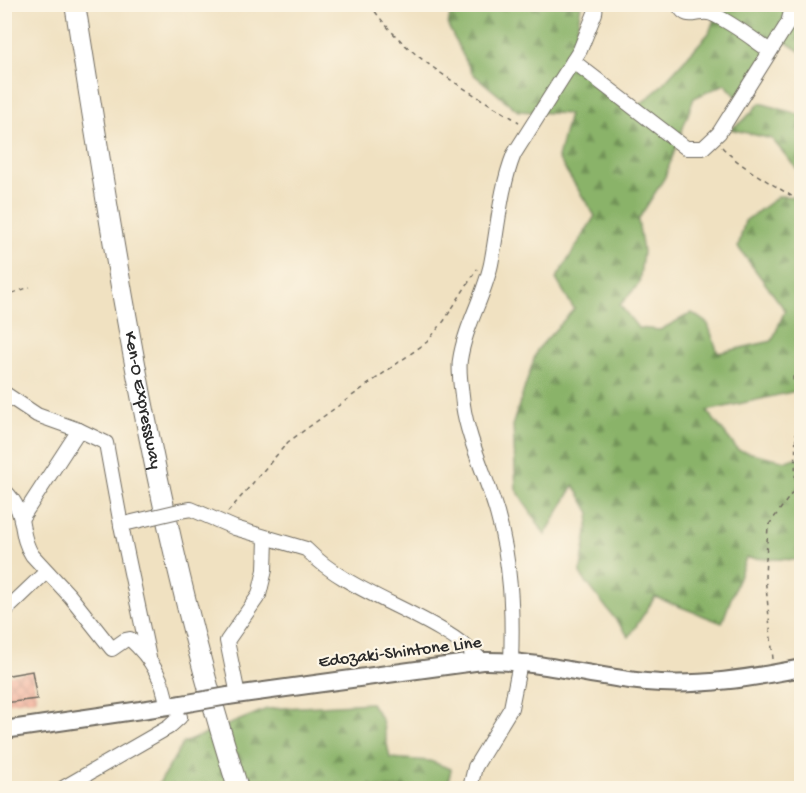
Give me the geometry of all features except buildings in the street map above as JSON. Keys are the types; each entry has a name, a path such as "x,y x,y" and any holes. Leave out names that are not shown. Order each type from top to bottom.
{"highway":[{"name":"Ken-O Expressway","path":"75,4 121,298 145,421 174,556 238,789"}],"main road":[{"name":"Edozaki-Shintone Line","path":"4,730 482,661 516,662 647,682 722,680 774,674 801,668"}],"street":[{"path":"470,789 474,766 511,708 516,662 509,563 497,513 467,423 460,361 468,328 490,267 508,170 514,154 580,50 597,4"},
{"path":"678,4 685,14 709,13 746,33 770,51"},
{"path":"573,61 686,148 704,148 719,133 788,23 793,4"},
{"path":"4,393 37,415 79,430 106,443 125,524 150,660 164,689 176,705 180,717 169,727 63,789"},
{"path":"21,519 79,430"},
{"path":"4,490 19,507 27,548 46,572 70,596 112,649 130,639 150,660"},
{"path":"125,524 191,509 220,522 306,549 315,558 349,581 435,628 482,661"},
{"path":"233,696 227,641 259,595 265,570 266,538"},
{"path":"4,612 46,572"}],"path":[{"path":"370,4 383,24 406,47 451,79 530,129"},
{"path":"714,138 737,163 774,184 801,203"},
{"path":"220,522 288,442 427,342 444,321 480,264 490,267"},
{"path":"4,296 30,287"},
{"path":"4,320 4,325"},
{"path":"774,674 765,576 768,526 795,489 796,420 793,377 801,371"}],"green space":[{"path":"452,5 581,5 573,57 637,107 657,90 709,33 717,11 723,5 801,5 801,52 781,39 737,97 725,84 694,98 665,177 638,220 643,252 639,284 620,305 638,328 660,330 692,313 708,324 718,353 772,341 785,310 738,247 745,221 779,196 801,197 801,390 707,411 738,450 786,461 801,456 801,560 746,558 722,623 655,597 629,637 580,574 590,513 574,485 545,535 516,489 513,423 537,350 574,309 556,279 595,216 558,158 569,114 518,111 472,73 448,26"},
{"path":"760,103 801,115 801,174 772,139 730,129 743,121"},
{"path":"371,703 382,720 390,758 430,761 451,769 447,788 152,788 160,782 183,743 267,709"}]}
